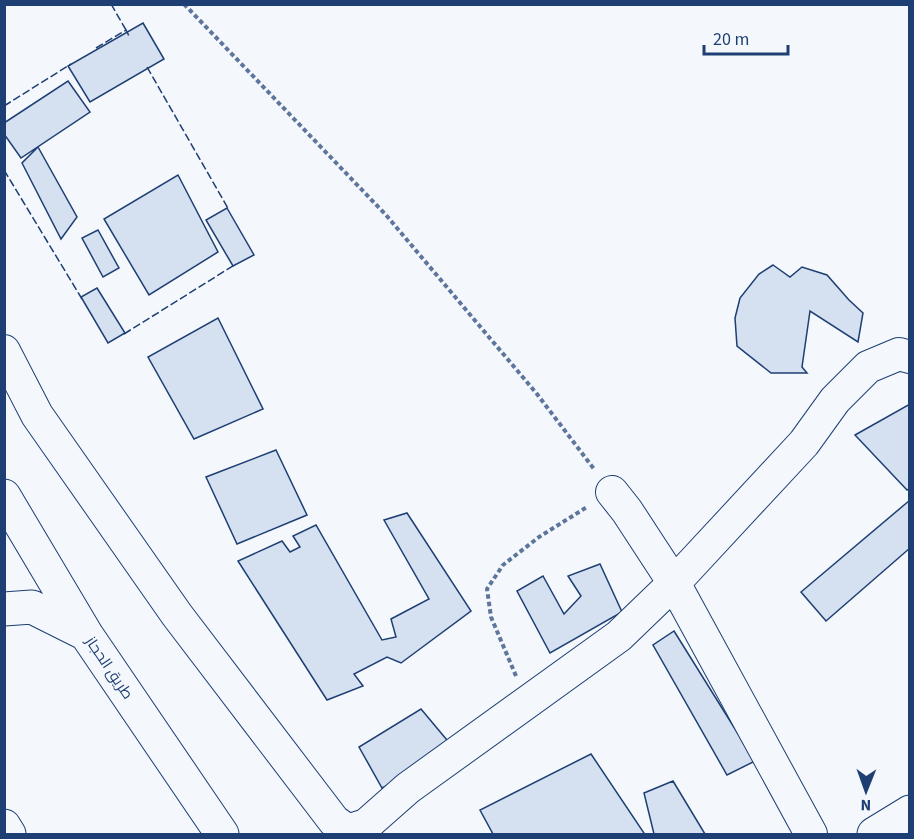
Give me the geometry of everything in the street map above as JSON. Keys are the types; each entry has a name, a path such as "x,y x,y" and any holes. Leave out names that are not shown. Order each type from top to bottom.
{"main road":[{"name":"طريق الحجاز","path":"4,496 86,634 222,834"},
{"path":"4,609 32,607 86,634"},
{"path":"874,834 909,812"},
{"path":"4,826 9,834"}],"lane":[{"path":"4,351 38,415 177,615 334,821 350,830 366,825 408,788 619,636 674,583 804,443 835,400 868,367 899,354 909,357"},
{"path":"612,492 674,583 811,834"}],"path":[{"path":"184,4 386,215 537,394 612,492 530,544 503,565 487,589 491,617 527,701"}],"building":[{"path":"143,23 164,59 90,102 68,66"},
{"path":"68,81 90,112 21,158 4,134 4,123"},
{"path":"38,147 77,217 61,239 22,163"},
{"path":"178,175 218,252 149,295 104,219"},
{"path":"227,208 254,255 233,266 206,220"},
{"path":"98,230 119,268 103,277 82,238"},
{"path":"773,265 790,277 802,267 827,275 863,313 858,342 810,311 802,367 807,373 771,373 737,346 735,318 740,298 759,274"},
{"path":"97,288 125,333 108,343 81,297"},
{"path":"218,318 263,409 194,439 148,357"},
{"path":"910,404 910,488 907,490 855,435"},
{"path":"276,450 307,515 237,544 206,477"},
{"path":"910,500 910,548 826,621 801,592"},
{"path":"407,513 471,611 401,663 387,657 354,674 363,686 327,700 238,561 282,541 290,552 300,547 293,536 316,525 382,640 396,637 391,619 429,599 384,520"},
{"path":"600,564 622,612 550,653 517,591 543,576 564,614 581,596 568,576"},
{"path":"674,631 755,761 727,775 653,645"},
{"path":"421,709 457,752 382,788 359,747"},
{"path":"591,754 644,833 493,834 480,810"},
{"path":"673,781 705,834 654,834 644,793"}],"fence":[{"path":"111,4 126,30"},
{"path":"96,48 126,30 129,36"},
{"path":"4,106 71,64"},
{"path":"147,67 229,210"},
{"path":"4,170 82,299"},
{"path":"124,334 236,264"}]}
